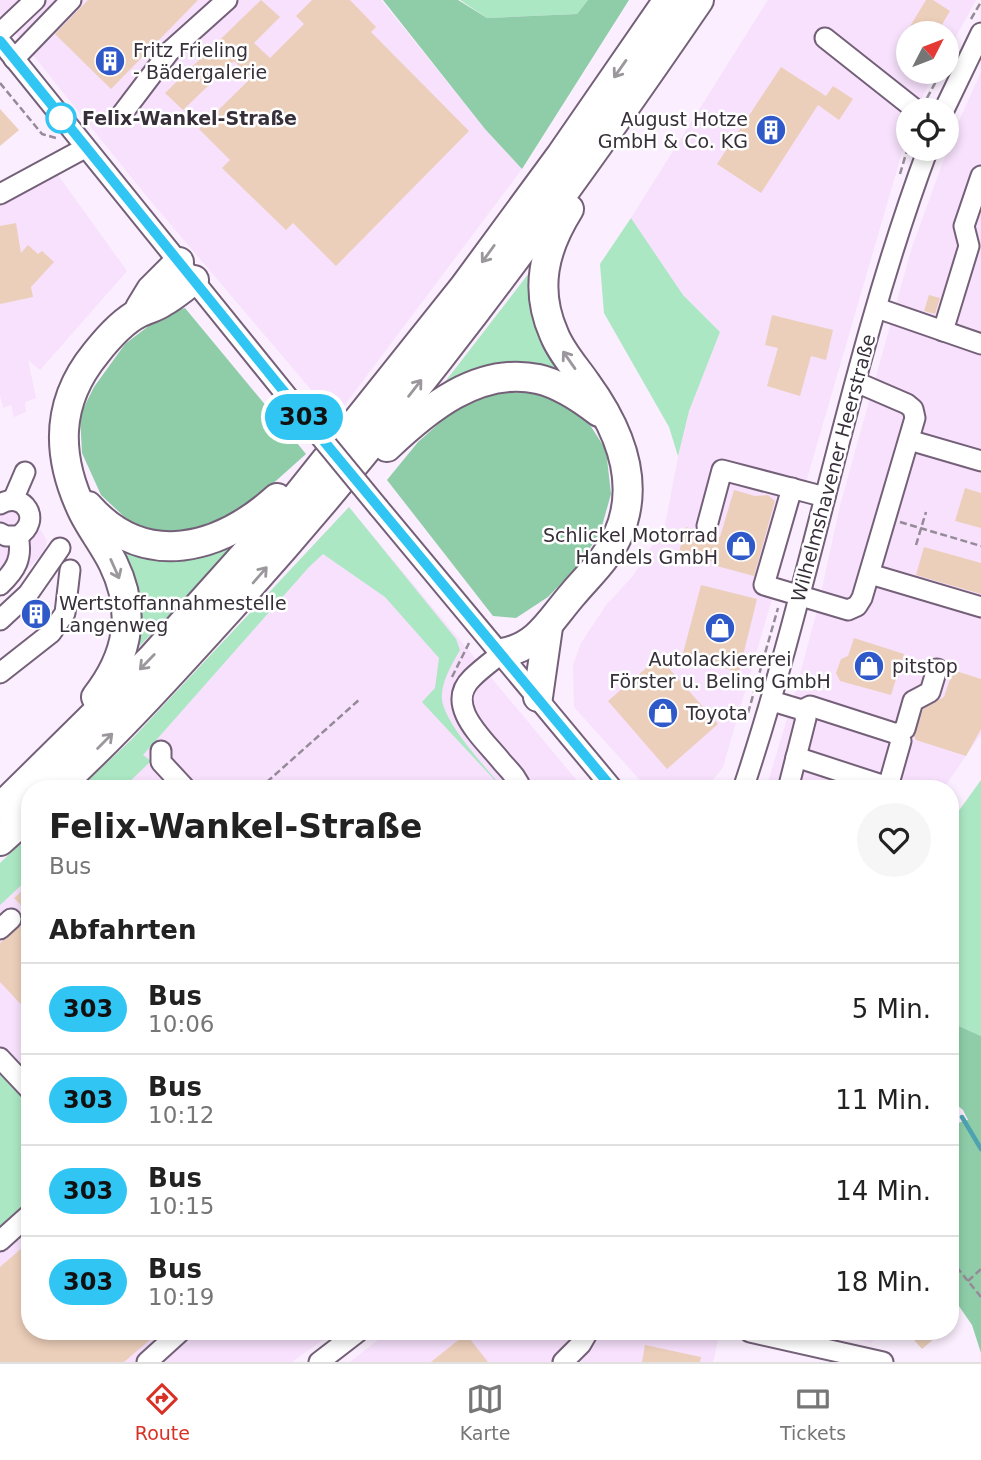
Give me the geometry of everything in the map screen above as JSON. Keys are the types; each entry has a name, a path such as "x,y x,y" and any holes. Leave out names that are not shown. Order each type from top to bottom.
{"highway":[{"path":"38,780 298,495 464,287 561,155 667,0"},
{"path":"65,780 171,674 343,480 496,285 617,121 699,0"},
{"path":"502,653 518,651 548,627 610,549 618,535 628,500 628,473 621,444 588,386 554,335 545,306 543,277 555,231 602,164 617,121"},
{"path":"24,780 28,768 90,705 103,687 120,658 124,638 125,596 120,580 102,542 83,513 66,464 62,432 73,391 81,373 96,352 137,314 151,290 186,271"},
{"path":"343,480 371,463 416,419 447,397 499,379 537,379 556,385 606,417"},
{"path":"73,486 94,513 127,537 159,546 201,544 224,535 260,513 295,481 320,450 341,441"},
{"path":"502,653 508,639 538,614 574,592"},
{"path":"538,697 548,627"},
{"path":"0,841 16,804"}],"street":[{"path":"0,33 35,0"},
{"path":"14,59 71,0"},
{"path":"122,114 169,52 227,0"},
{"path":"950,98 981,33"},
{"path":"825,38 910,98"},
{"path":"0,41 79,152 186,271 606,780"},
{"path":"0,194 79,152"},
{"name":"Wilhelmshavener Heerstraße","path":"742,780 772,701 856,382 908,201 923,161"},
{"path":"943,331 970,246 964,226 981,176"},
{"path":"877,308 981,344"},
{"path":"792,488 764,585 848,610 857,606 870,574 915,418 913,409 907,404 856,382"},
{"path":"909,440 981,461"},
{"path":"707,526 722,470 825,496"},
{"path":"0,585 19,564 21,549 9,534 28,528 30,516 14,504 25,472"},
{"path":"0,620 28,594 60,548"},
{"path":"0,673 51,633 65,613 70,570"},
{"path":"870,574 981,607"},
{"path":"502,653 470,679 461,699 466,717 516,780"},
{"path":"897,734 905,729 913,701 930,692 937,669"},
{"path":"772,701 802,710 810,706 897,734 901,741 890,780"},
{"path":"790,780 806,718 802,710"},
{"path":"161,751 161,762 178,780"},
{"path":"796,757 867,780"},
{"path":"0,1058 21,1080"},
{"path":"0,1241 21,1222"},
{"path":"147,1362 171,1340"},
{"path":"320,1362 348,1340"},
{"path":"563,1362 583,1340"},
{"path":"810,1340 849,1358 883,1362"}],"path":[{"path":"0,83 42,134 60,140 79,152"},
{"path":"916,545 926,512"},
{"path":"886,518 981,546"},
{"path":"269,780 360,698"},
{"path":"967,1281 981,1269"},
{"path":"959,1271 981,1297"}],"shaded area":[{"path":"0,0 381,0 485,129 522,169 335,418 144,193 0,14"},
{"path":"768,0 976,0 959,31 959,21 896,21 896,84 929,84 922,98 896,98 896,161 900,161 723,767 713,780 640,780 574,707 573,665 581,643 607,604 633,576 665,525 685,421 720,332 683,295 631,218"},
{"path":"981,72 981,734 949,780 769,780 817,611 841,502 912,247 943,161 959,161 959,121"},
{"path":"55,171 127,271 40,370 28,360 36,398 25,402 26,412 14,417 11,405 3,408 0,395 0,202"},
{"path":"0,501 29,510 47,541 44,553 0,596"},
{"path":"349,507 576,780 90,780 167,705"},
{"path":"21,848 21,1340 323,1340 292,1362 0,1362 0,867"},
{"path":"378,1340 718,1340 713,1362 350,1362"}],"green space":[{"path":"383,0 458,0 487,18 577,14 588,0 629,0 522,169 485,129"},
{"path":"460,0 588,0 577,14 487,18"},
{"path":"631,218 683,295 720,332 689,411 678,456 669,427 604,313 600,264"},
{"path":"536,264 576,382 441,387"},
{"path":"185,308 306,454 241,512 197,529 167,532 132,524 101,495 82,453 80,415 94,387 125,344 167,312"},
{"path":"541,392 583,414 606,450 611,494 600,533 577,567 548,597 516,618 493,616 387,480 418,442 452,412 495,393"},
{"path":"349,507 456,639 460,650 447,674 442,700 459,734 496,780 422,702 435,688 439,658 385,597 323,554 143,755 151,761 131,780 89,780 131,740"},
{"path":"100,525 239,542 134,652"},
{"path":"981,780 981,1036 959,1026 959,811"},
{"path":"21,843 21,885 0,905 0,863"},
{"path":"959,1026 981,1036 981,1353 972,1325 959,1306 959,1123 968,1120 959,1107"},
{"path":"0,1073 21,1096 21,1207 0,1227"}],"building":[{"name":"Fritz Frieling - Bädergalerie","path":"88,0 198,0 111,89 55,34"},
{"path":"261,0 280,17 254,43 270,58 304,24 296,16 312,0 350,0 376,27 371,32 469,131 336,266 293,223 286,230 222,168 230,160 199,129 251,78 234,61 183,110 165,93"},
{"path":"926,0 933,0 950,11 944,21 913,21"},
{"name":"August Hotze GmbH & Co. KG","path":"781,67 826,96 833,86 853,99 839,120 818,105 761,193 717,164"},
{"path":"0,109 19,130 0,146"},
{"path":"16,223 21,253 28,245 38,254 42,251 54,262 31,287 33,297 0,304 0,226"},
{"path":"929,295 940,298 935,314 924,311"},
{"path":"772,315 833,330 826,360 811,356 800,396 767,386 778,348 765,345"},
{"path":"965,488 981,493 981,528 955,521"},
{"name":"Schlickel Motorrad Handels GmbH","path":"734,490 755,496 768,495 775,501 754,576 679,552 686,527 696,530 703,538 720,537"},
{"path":"924,547 981,563 981,594 916,575"},
{"name":"Autolackiererei Förster u. Beling GmbH","path":"701,585 757,599 739,672 682,657"},
{"name":"Wertstoffannahmestelle Langenweg","path":"39,602 49,612 34,626 24,616"},
{"name":"pitstop","path":"854,638 904,654 891,695 840,681 836,673 841,659 848,656"},
{"name":"Toyota","path":"659,657 718,724 667,769 608,701"},
{"path":"953,670 981,679 981,729 966,756 916,740 914,736 923,709 944,697"},
{"path":"21,892 21,905 14,898"},
{"path":"21,924 21,1004 0,982 0,943"},
{"path":"21,1249 21,1340 150,1340 124,1362 0,1362 0,1267"},
{"path":"458,1340 471,1340 488,1362 431,1362"},
{"path":"914,1340 933,1340 922,1349"},
{"path":"645,1345 701,1357 700,1362 642,1362"}],"waterway":[{"path":"962,1117 981,1149"}],"bus line":[{"name":"303","path":"0,41 332,451 606,780"}],"place":[{"name":"Fritz Frieling - Bädergalerie","path":"110,61"},
{"name":"Felix-Wankel-Straße","path":"61,118"},
{"name":"August Hotze GmbH & Co. KG","path":"771,130"},
{"name":"Schlickel Motorrad Handels GmbH","path":"741,546"},
{"name":"Wertstoffannahmestelle Langenweg","path":"36,614"},
{"name":"Autolackiererei Förster u. Beling GmbH","path":"720,628"},
{"name":"pitstop","path":"869,666"},
{"name":"Toyota","path":"663,713"}]}
